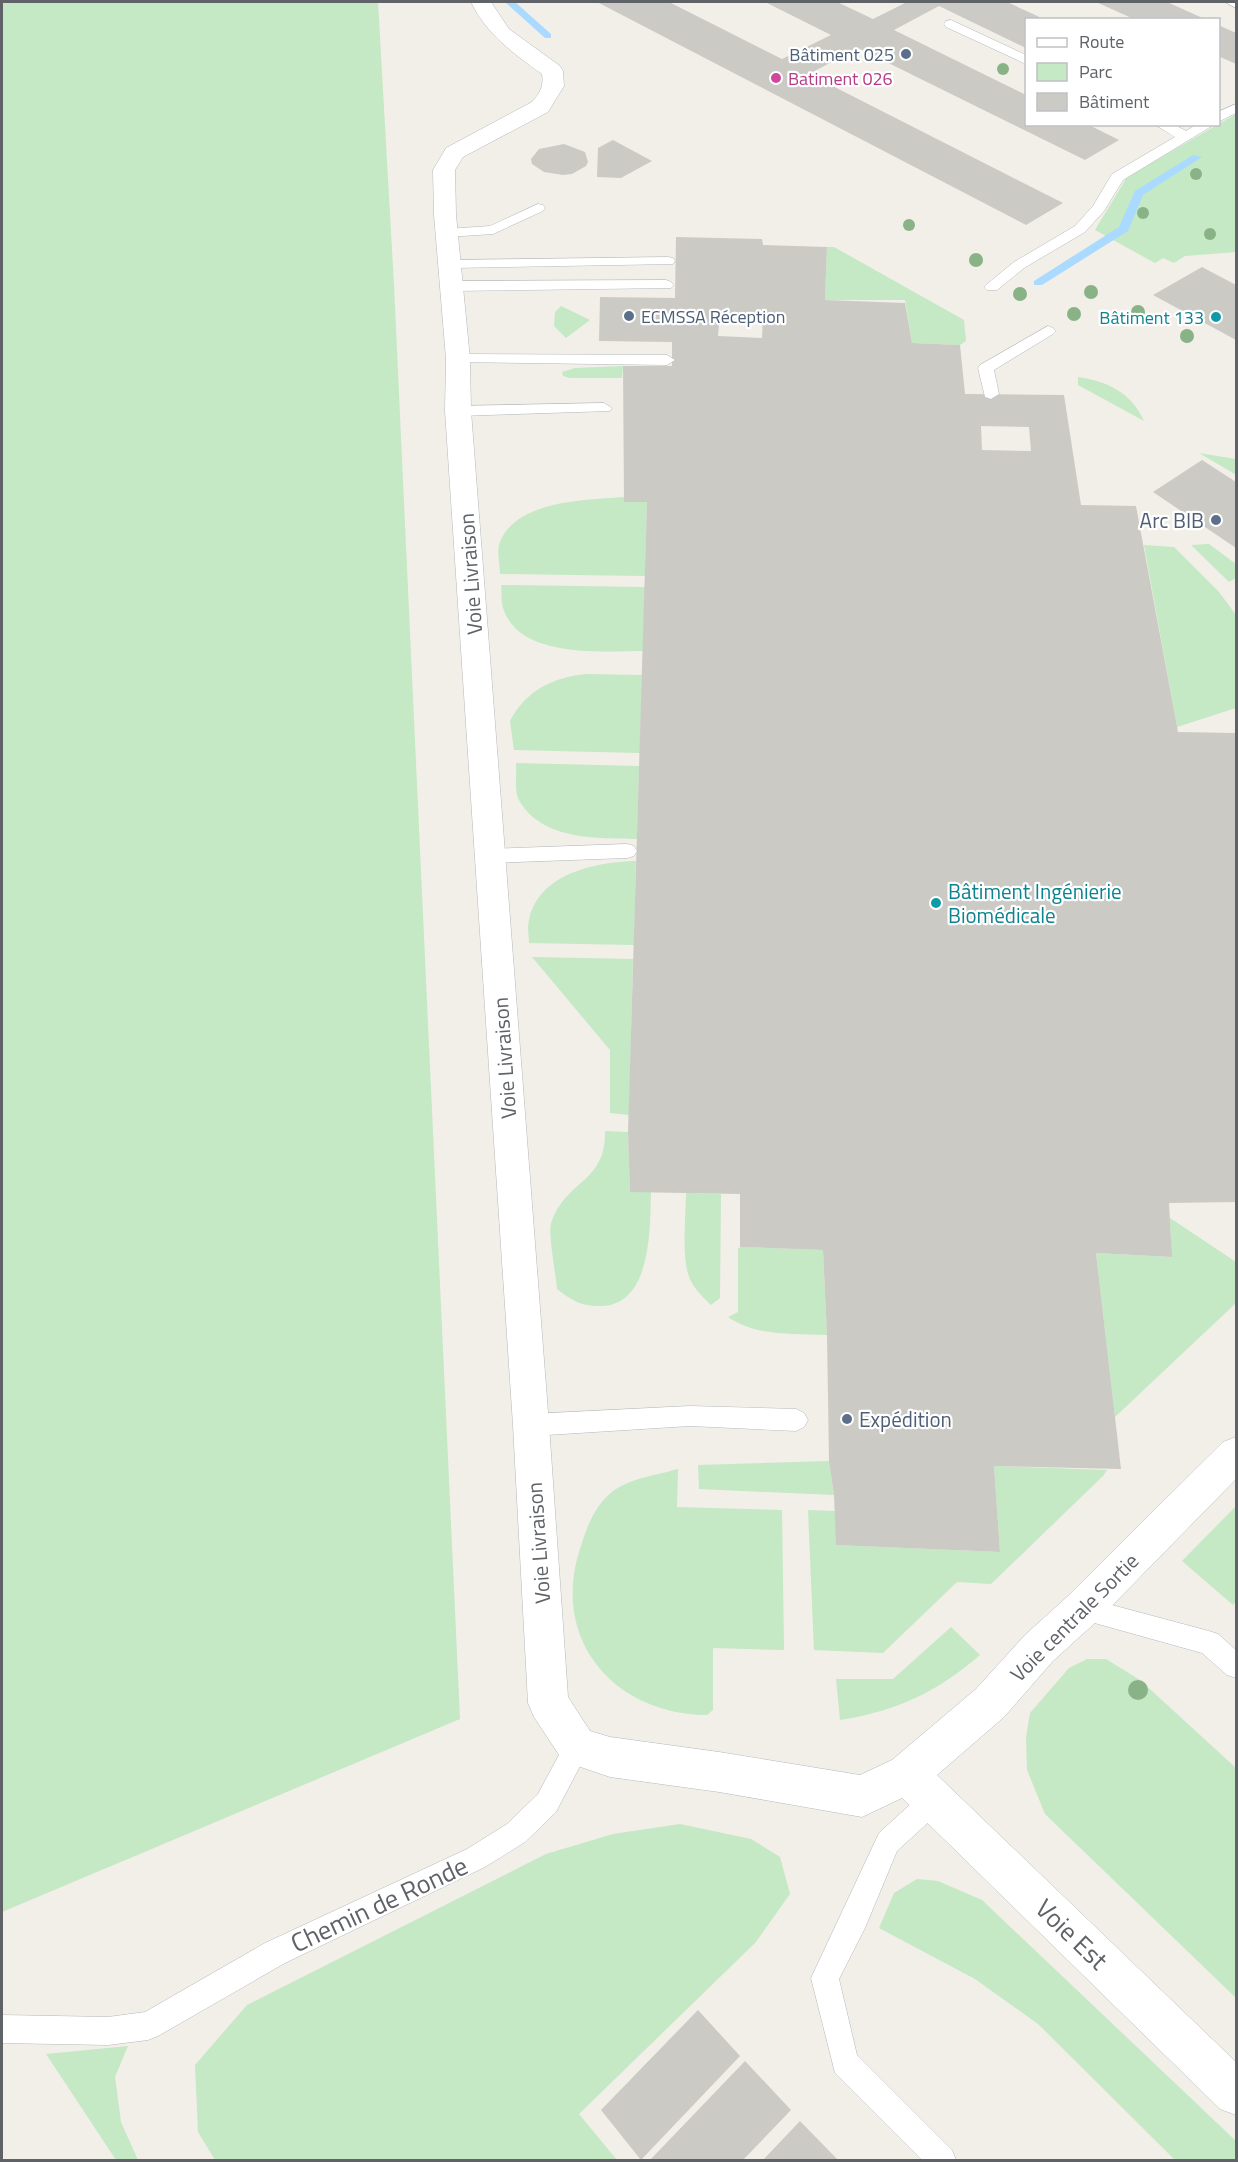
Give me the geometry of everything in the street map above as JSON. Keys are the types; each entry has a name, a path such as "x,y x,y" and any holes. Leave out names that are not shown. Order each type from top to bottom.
{"street":[{"name":"Voie Livraison","path":"481,2 486,15 502,35 552,71 555,82 551,95 540,107 454,153 447,161 444,170 458,359 458,411 531,1425 548,1703 577,1747"},
{"name":"Voie centrale Sortie","path":"920,1787 1039,1648 1082,1609 1236,1454"},
{"path":"577,1747 610,1757 862,1796 920,1787"},
{"name":"Voie Est","path":"920,1787 1236,2093"}],"lane":[{"path":"1232,2 1236,4"},
{"path":"951,24 1025,60"},
{"path":"1220,117 1236,108"},
{"path":"1165,126 1186,137"},
{"path":"992,287 1019,265 1080,230 1099,208 1117,177 1205,126"},
{"path":"450,261 493,230 538,208"},
{"path":"450,261 668,261"},
{"path":"450,261 666,285"},
{"path":"991,394 986,368 1048,331"},
{"path":"458,359 667,360"},
{"path":"458,411 604,408"},
{"path":"489,855 627,851"},
{"path":"531,1425 690,1416 796,1420"},
{"path":"1082,1609 1209,1643 1236,1666"},
{"name":"Chemin de Ronde","path":"2,2030 108,2031 148,2026 276,1953 476,1858 516,1833 547,1803 577,1747"},
{"path":"920,1787 888,1842 855,1918 825,1978 845,2063 942,2160"}],"green space":[{"path":"2,2 378,2 394,285 460,1719 2,1912"},
{"path":"1236,114 1236,252 1185,256 1174,263 1163,258 1155,263 1095,230 1127,177 1215,126 1220,126 1220,123"},
{"path":"827,247 834,247 964,320 966,341 960,345 912,343 905,300 825,300"},
{"path":"561,306 590,320 566,338 554,326 555,312"},
{"path":"623,366 622,378 570,378 563,376 562,372 575,368"},
{"path":"1078,377 1108,385 1117,390 1133,403 1144,421 1078,385"},
{"path":"1199,453 1236,459 1236,475 1233,473"},
{"path":"624,497 624,502 647,502 645,576 500,574 499,545 507,530 519,519 552,505"},
{"path":"1209,544 1236,564 1236,578 1229,582 1191,545"},
{"path":"1144,545 1174,547 1219,592 1236,615 1236,708 1177,727"},
{"path":"501,585 645,587 643,651 564,649 526,636 512,624 503,608"},
{"path":"587,674 642,675 640,753 514,750 510,721 524,701 552,682"},
{"path":"516,763 639,766 637,839 589,837 556,830 542,823 529,813 517,796"},
{"path":"636,861 634,945 529,943 528,923 535,904 544,891 557,881 587,868"},
{"path":"532,957 633,959 629,1115 610,1113 610,1050"},
{"path":"605,1131 628,1132 630,1192 651,1192 650,1224 645,1261 631,1292 619,1302 596,1306 578,1302 557,1289 550,1229 557,1209 565,1198 599,1162 604,1148"},
{"path":"686,1193 721,1194 720,1298 711,1305 694,1286 687,1271"},
{"path":"1170,1218 1236,1262 1236,1303 1115,1417 1096,1253 1171,1257"},
{"path":"740,1247 823,1250 827,1335 763,1331 728,1317 738,1312 738,1249"},
{"path":"829,1461 834,1495 699,1489 698,1465"},
{"path":"994,1466 1107,1470 991,1584 957,1582 883,1653 814,1650 808,1510 835,1511 837,1545 1000,1552"},
{"path":"678,1469 677,1507 782,1510 784,1650 713,1648 713,1710 707,1715 673,1711 643,1701 617,1685 597,1665 582,1640 574,1611 573,1580 581,1546 589,1523 602,1502 613,1491 628,1483"},
{"path":"1236,1506 1236,1601 1233,1605 1182,1561"},
{"path":"951,1627 980,1655 948,1680 915,1698 880,1711 840,1720 836,1679 893,1679"},
{"path":"1087,1659 1106,1659 1140,1680 1236,1768 1236,1998 1045,1814 1027,1770 1026,1737 1030,1713 1069,1668"},
{"path":"680,1824 751,1839 780,1857 790,1894 755,1943 579,2114 617,2160 215,2160 198,2132 195,2065 247,2005 546,1854 613,1834"},
{"path":"917,1879 938,1881 982,1900 1236,2141 1236,2160 1175,2160 1038,2024 975,1979 879,1928 894,1893"},
{"path":"128,2046 115,2077 121,2122 138,2160 116,2160 46,2054"}],"building":[{"path":"597,2 669,2 782,59 831,35 765,2 837,2 873,19 907,2 1007,2 1042,18 1025,18 1025,48 939,6 894,30 1025,95 1025,126 1091,126 1119,140 1085,160 858,48 809,74 1063,203 1026,225"},
{"path":"1096,2 1167,2 1203,18 1132,18"},
{"path":"1220,26 1236,33 1236,64 1220,57"},
{"path":"613,140 652,161 621,178 597,177 598,148"},
{"path":"564,144 585,152 588,162 586,166 572,174 563,175 544,172 532,164 531,159 539,149"},
{"name":"Bâtiment Ingénierie Biomédicale","path":"676,237 762,239 763,245 827,247 825,300 905,303 912,343 960,345 965,394 1064,395 1081,505 1136,506 1178,732 1236,733 1236,1202 1169,1203 1172,1257 1096,1253 1121,1469 994,1466 1000,1552 836,1545 834,1495 829,1461 823,1250 740,1247 740,1194 630,1192 628,1132 647,502 624,502 623,366 672,366 672,342 599,341 600,297 675,298","holes":["720,313 763,314 762,338 718,336","981,426 1029,427 1031,451 982,450"]},
{"name":"Bâtiment 133","path":"1202,267 1236,285 1236,340 1153,295"},
{"name":"Arc BIB","path":"1202,460 1236,482 1236,548 1153,492"},
{"path":"698,2010 740,2056 641,2160 601,2110"},
{"path":"745,2061 791,2110 743,2160 650,2160"},
{"path":"800,2121 838,2160 763,2160"}],"waterway":[{"path":"510,2 548,36"},
{"path":"1038,283 1124,229 1139,193 1197,157"}],"place":[{"name":"Bâtiment 025","path":"906,54"},
{"name":"Batiment 026","path":"776,78"},
{"name":"ECMSSA Réception","path":"629,316"},
{"name":"Bâtiment 133","path":"1216,317"},
{"name":"Arc BIB","path":"1216,520"},
{"name":"Bâtiment Ingénierie Biomédicale","path":"936,903"},
{"name":"Expédition","path":"847,1419"}]}
